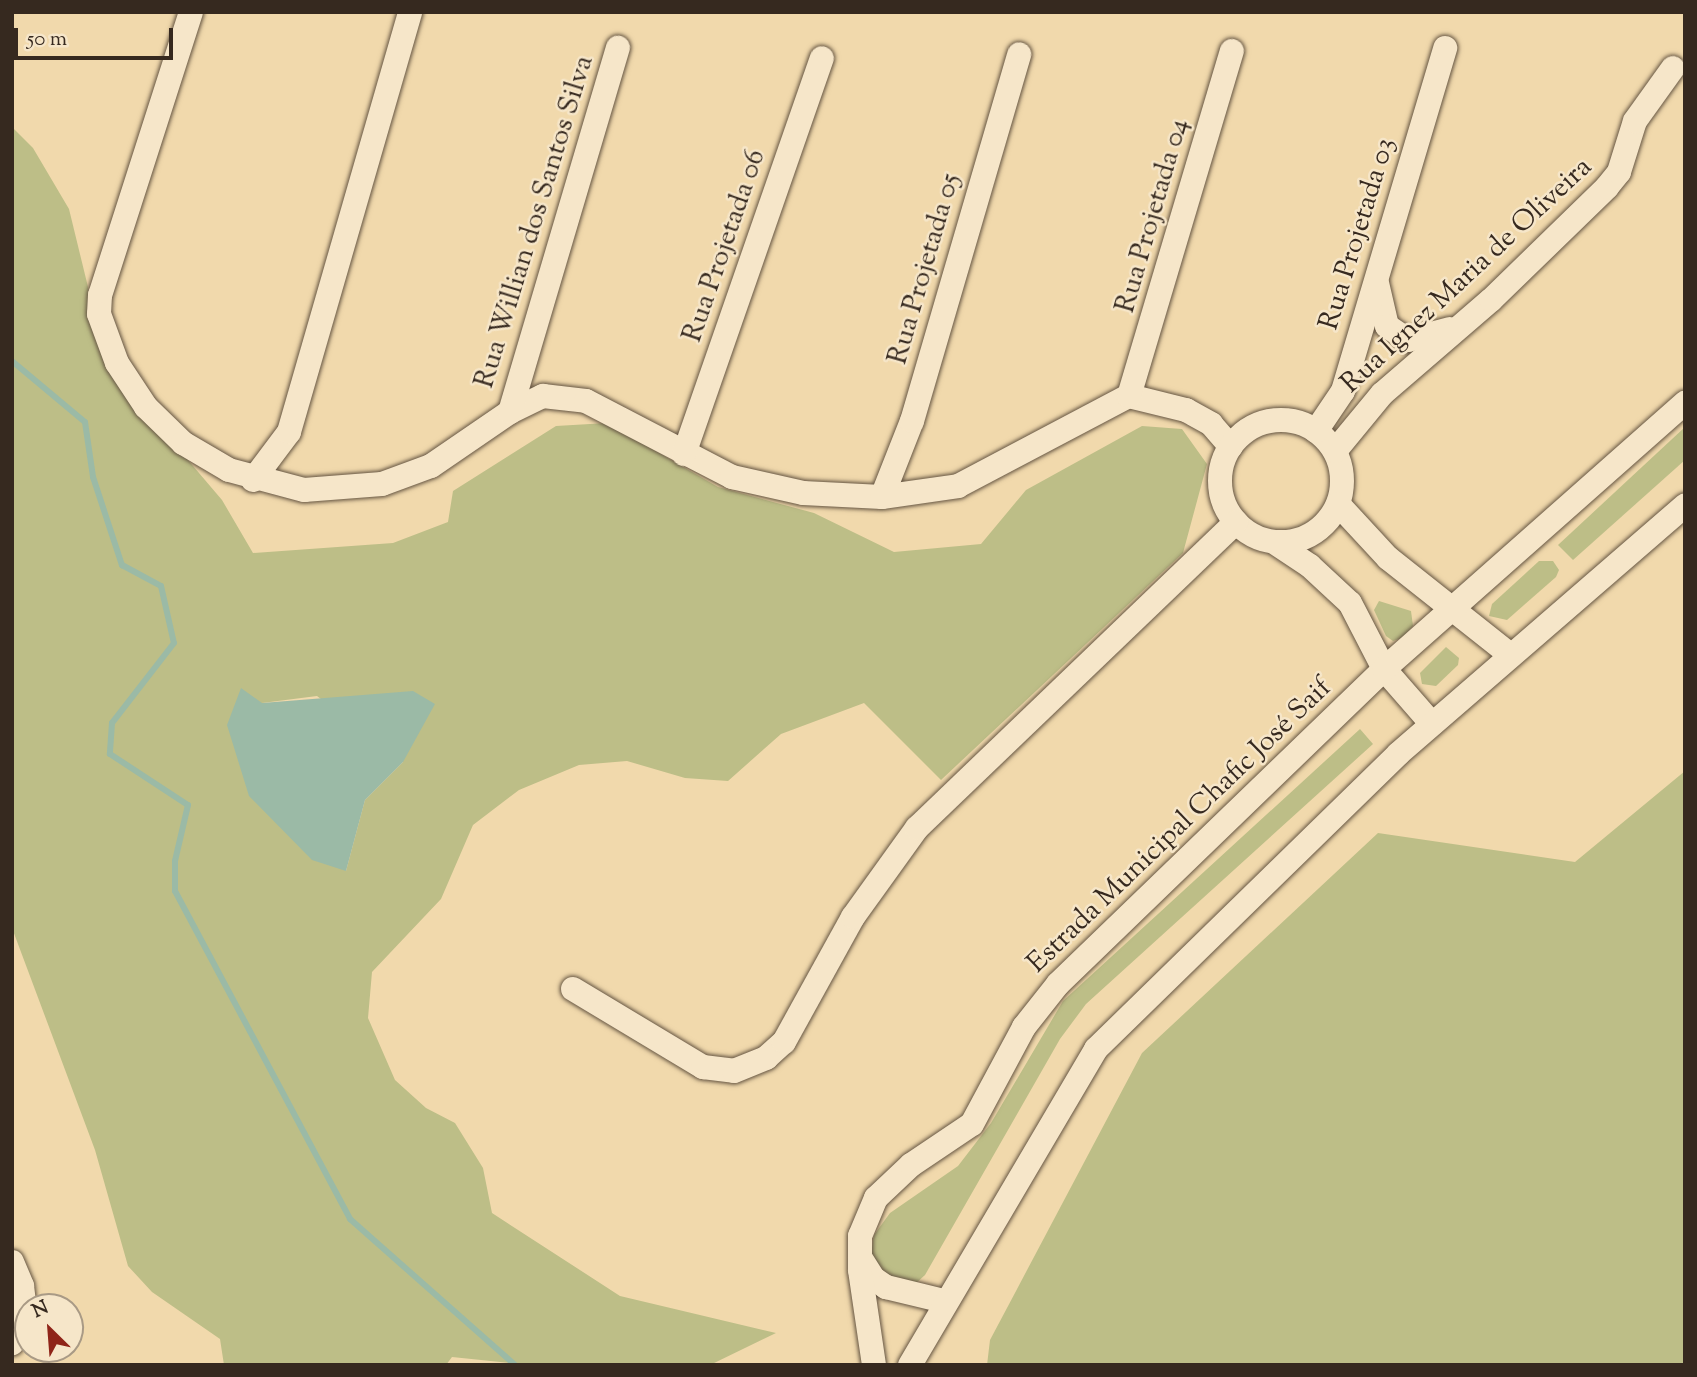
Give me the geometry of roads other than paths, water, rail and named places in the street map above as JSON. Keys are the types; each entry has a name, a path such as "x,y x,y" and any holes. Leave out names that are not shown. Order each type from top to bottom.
{"street":[{"path":"253,480 289,432 410,12"},
{"path":"182,16 100,295 99,314 106,339 146,407 183,443 253,480 330,491 382,484 431,466 510,412 543,396 586,401 684,454 765,488 882,497 958,486 1129,396 1186,410 1211,424 1231,447"},
{"name":"Rua Willian dos Santos Silva","path":"510,412 618,48"},
{"name":"Rua Projetada 03","path":"1316,431 1343,391 1444,48"},
{"name":"Rua Projetada 04","path":"1129,396 1232,51"},
{"name":"Rua Projetada 05","path":"882,497 912,421 1019,54"},
{"name":"Rua Projetada 06","path":"684,454 822,58"},
{"name":"Rua Ignez Maria de Oliveira","path":"1335,451 1382,394 1491,300 1619,172 1635,121 1673,68"},
{"path":"1376,279 1387,326 1408,340 1444,333 1491,300"},
{"name":"Estrada Municipal Chafic José Saif","path":"874,1365 860,1256 860,1236 876,1198 911,1165 972,1124 1024,1027 1058,984 1384,668 1685,403"},
{"path":"1291,421 1316,431 1335,451 1342,477 1338,504 1320,529 1290,542 1274,542 1253,536 1236,522 1225,505 1220,485 1231,447 1263,423 1291,421"},
{"path":"1338,504 1388,558 1509,654"},
{"path":"910,1365 944,1301 982,1247 1096,1049 1432,724 1509,654 1598,584 1685,505"},
{"path":"573,989 703,1067 733,1071 766,1058 784,1042 853,917 917,828 1236,522"},
{"path":"1274,542 1310,566 1350,603 1384,668 1432,724"},
{"path":"860,1256 873,1278 886,1286 944,1301"},
{"path":"12,1262 22,1286 26,1318 13,1343"}],"waterway":[{"path":"12,361 85,422 93,477 122,565 161,586 174,643 112,723 110,754 188,805 175,861 175,891 350,1219 515,1365"}]}
